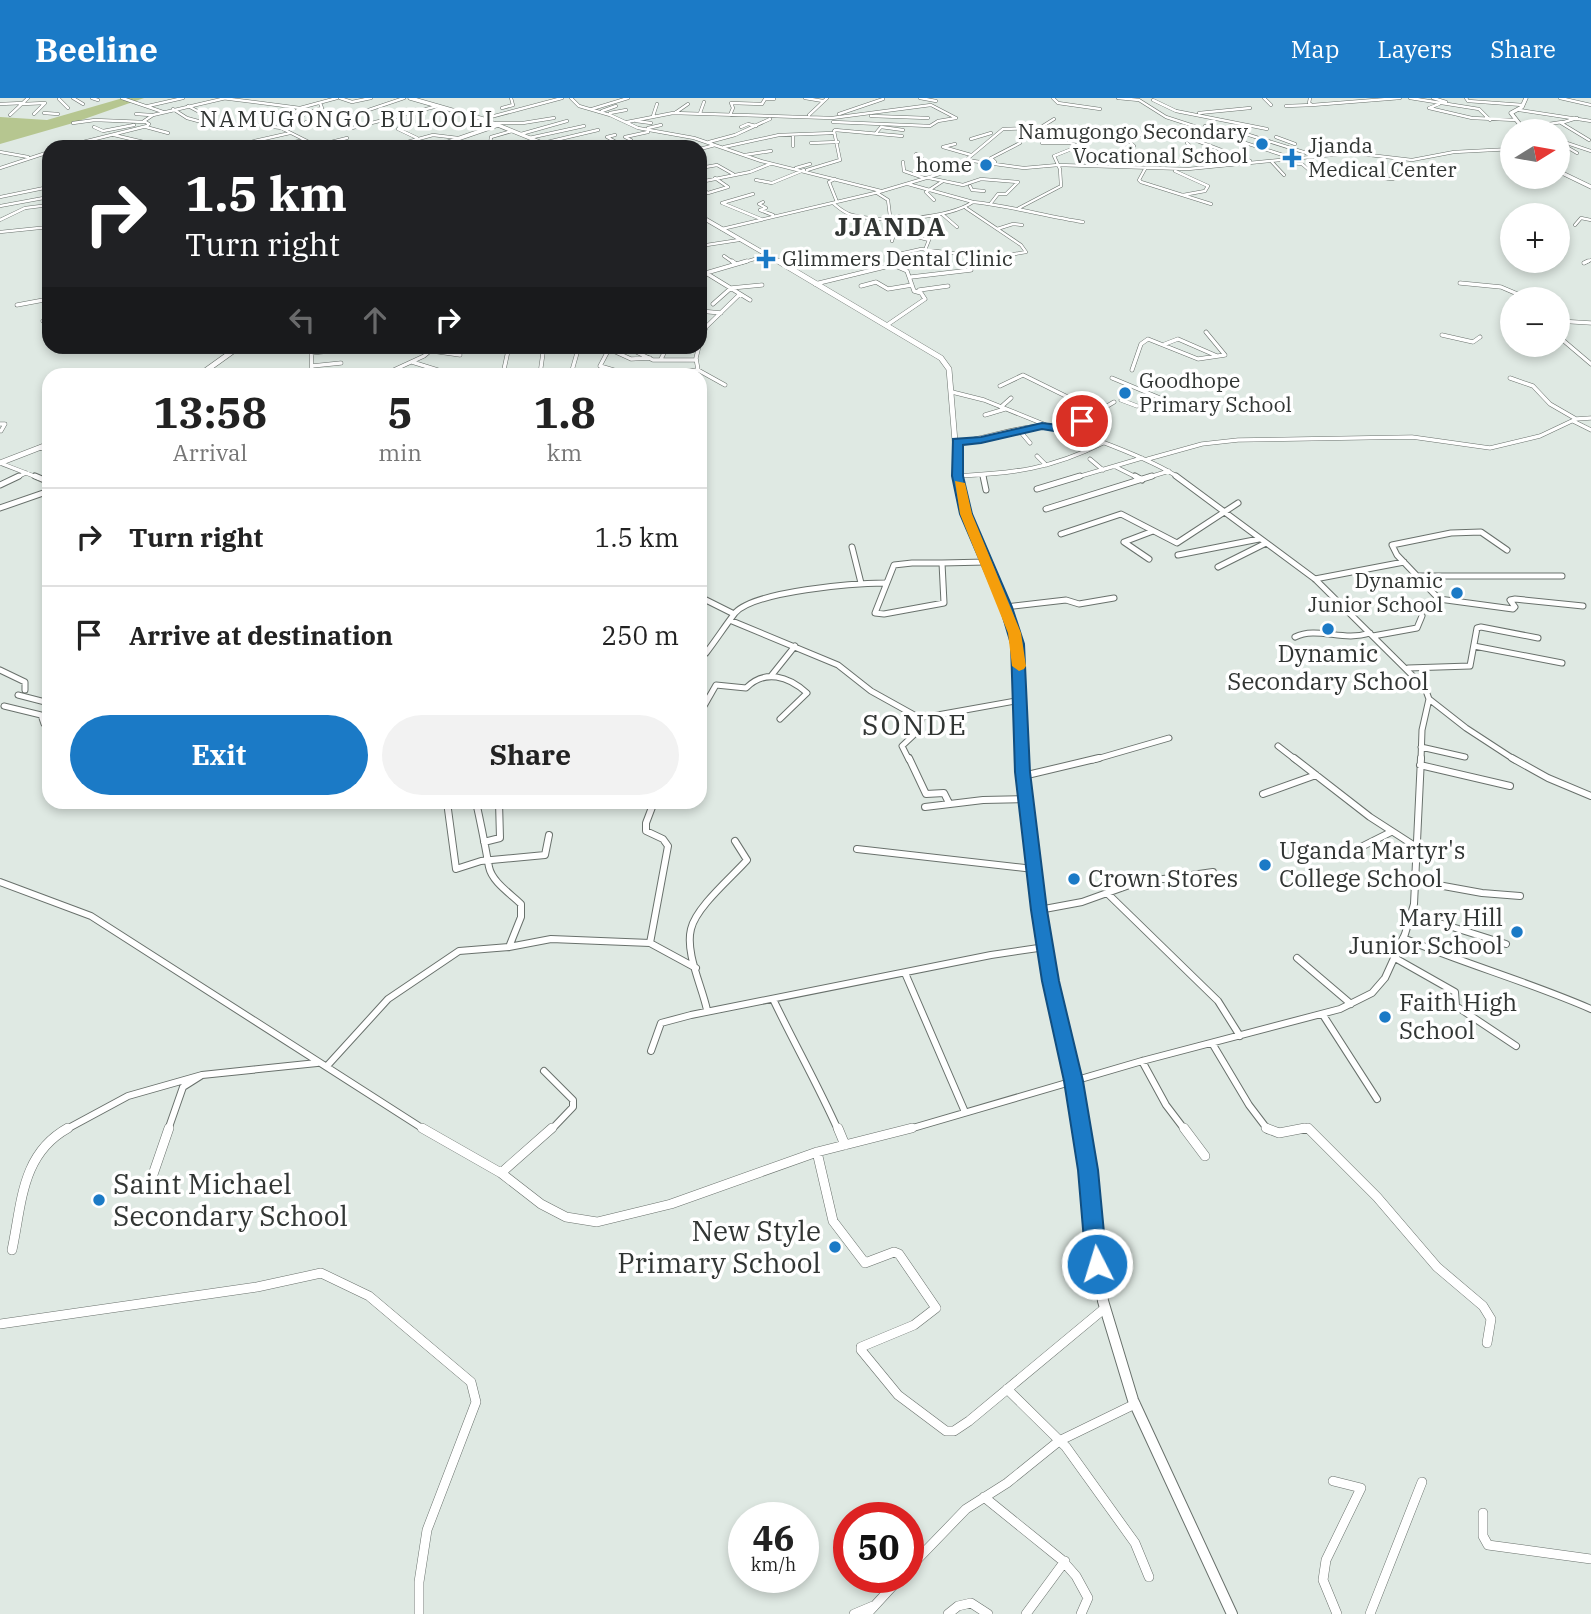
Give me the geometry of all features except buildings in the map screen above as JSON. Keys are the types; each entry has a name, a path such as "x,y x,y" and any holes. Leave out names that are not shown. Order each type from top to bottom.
{"main road":[{"path":"410,98 483,119 534,140"},
{"path":"1515,119 1511,113 1519,110 1526,98"},
{"path":"453,140 496,124"},
{"path":"1570,177 1591,185"},
{"path":"707,220 941,358 949,369 958,476 966,514 1006,607 1017,644 1023,776 1039,910 1074,1081 1105,1308 1135,1404 1232,1614"},
{"path":"209,368 229,354"},
{"path":"0,463 42,447"}],"street":[{"path":"10,115 27,98"},
{"path":"61,98 68,107"},
{"path":"73,98 83,104"},
{"path":"92,98 98,100"},
{"path":"122,98 164,112"},
{"path":"146,107 183,98"},
{"path":"136,114 153,115 223,98 300,108 339,98 351,102 371,98"},
{"path":"306,122 321,126 404,98"},
{"path":"477,117 513,105 512,98"},
{"path":"483,119 562,98"},
{"path":"571,98 575,103 643,130 697,140"},
{"path":"591,110 628,98"},
{"path":"805,98 825,99"},
{"path":"920,98 937,100"},
{"path":"1053,98 1058,103 1100,109"},
{"path":"1118,98 1139,100 1162,115 1207,131 1124,136 1134,146"},
{"path":"1264,98 1271,104"},
{"path":"1310,98 1309,103 1312,106"},
{"path":"1361,98 1384,101"},
{"path":"1286,106 1399,98"},
{"path":"1410,98 1453,107 1479,109 1490,121"},
{"path":"1433,98 1453,107"},
{"path":"1466,98 1468,101 1497,101 1523,105"},
{"path":"1560,98 1591,105"},
{"path":"1566,100 1573,98"},
{"path":"730,115 733,108 731,103 762,104 765,99 774,99"},
{"path":"809,115 825,99"},
{"path":"831,119 883,99"},
{"path":"931,105 937,100"},
{"path":"1153,100 1176,111 1266,129"},
{"path":"700,113 704,102"},
{"path":"895,102 906,107"},
{"path":"0,104 45,103 34,114"},
{"path":"300,116 323,108 320,103"},
{"path":"653,116 657,104"},
{"path":"675,113 683,104 688,104"},
{"path":"1438,104 1429,108 1490,121 1500,121"},
{"path":"627,122 675,113 772,117 809,115 831,119 930,126 938,121 957,118 931,105 831,119"},
{"path":"188,106 203,114"},
{"path":"352,128 438,106"},
{"path":"600,112 616,106"},
{"path":"914,106 922,111"},
{"path":"41,108 49,108 44,113 58,114"},
{"path":"282,128 285,119 300,108"},
{"path":"1162,115 1250,108"},
{"path":"173,109 187,118 220,127"},
{"path":"608,114 626,110"},
{"path":"1519,110 1590,120"},
{"path":"859,114 928,118"},
{"path":"91,133 145,122 153,115"},
{"path":"707,142 756,126 772,117"},
{"path":"1570,120 1578,117"},
{"path":"496,124 554,118"},
{"path":"756,180 772,183 840,160 831,119"},
{"path":"971,139 1006,127 1038,129 1054,119"},
{"path":"73,123 95,120 139,123"},
{"path":"521,134 567,121"},
{"path":"634,121 651,123"},
{"path":"145,122 149,125 146,127"},
{"path":"248,124 282,128 304,140"},
{"path":"741,127 748,124 756,126"},
{"path":"529,138 584,125"},
{"path":"643,130 662,125"},
{"path":"401,126 398,129 417,138"},
{"path":"1205,126 1259,138 1313,155"},
{"path":"94,127 103,131"},
{"path":"92,140 146,127 168,133"},
{"path":"876,133 881,127 903,130"},
{"path":"1570,127 1589,140"},
{"path":"555,140 598,130"},
{"path":"490,140 512,131"},
{"path":"631,140 625,137 650,131"},
{"path":"750,142 768,135 834,131 902,136"},
{"path":"262,140 290,133"},
{"path":"722,229 928,178 966,160 993,133"},
{"path":"1179,134 1253,162"},
{"path":"112,135 134,140"},
{"path":"411,140 435,135 458,138"},
{"path":"612,140 607,137 615,135"},
{"path":"722,147 785,135"},
{"path":"793,135 793,146"},
{"path":"1246,144 1271,136"},
{"path":"1227,137 1284,157 1331,156"},
{"path":"1276,137 1295,144 1304,144"},
{"path":"340,140 347,138"},
{"path":"761,140 774,144"},
{"path":"707,142 770,164 805,170 879,192 888,200 890,216"},
{"path":"811,143 838,142"},
{"path":"995,162 991,158 1020,143"},
{"path":"1020,208 1060,186 1055,156 1079,146 1070,143 1042,143"},
{"path":"1187,143 1196,152 1231,164"},
{"path":"955,144 943,147 971,156"},
{"path":"1290,147 1295,144"},
{"path":"707,147 716,145"},
{"path":"1570,145 1591,151"},
{"path":"1570,149 1577,153"},
{"path":"966,160 1024,168 1058,164 1174,169 1359,153 1420,159 1454,152 1500,150"},
{"path":"743,155 771,151"},
{"path":"0,152 30,157"},
{"path":"0,168 42,154"},
{"path":"916,154 930,165 948,170"},
{"path":"1359,169 1366,177 1393,179 1401,159"},
{"path":"1286,160 1302,164 1316,176"},
{"path":"1270,161 1284,175"},
{"path":"903,162 904,171 984,191"},
{"path":"707,182 770,164"},
{"path":"794,168 810,164"},
{"path":"707,167 717,165 735,174"},
{"path":"1145,169 1139,181 1211,204"},
{"path":"1174,169 1208,186 1206,191 1180,195"},
{"path":"707,192 728,187 715,178"},
{"path":"836,179 829,182 835,203 850,215 942,214 966,208 973,202"},
{"path":"970,186 981,179 1018,182 1006,194 998,194 991,203"},
{"path":"929,190 943,181"},
{"path":"908,184 973,202 1020,208 1049,217 1083,222"},
{"path":"0,197 42,188"},
{"path":"929,190 927,192 934,200"},
{"path":"752,194 722,203 762,219"},
{"path":"0,206 42,198"},
{"path":"763,202 759,204 766,208 760,210 775,216"},
{"path":"0,220 25,208 42,206"},
{"path":"893,265 890,256 925,250 991,258 1026,252 1021,245 966,208"},
{"path":"942,214 957,227"},
{"path":"892,240 897,232 899,216"},
{"path":"1575,225 1581,218 1591,220"},
{"path":"997,229 1013,224 1022,225"},
{"path":"0,232 42,228"},
{"path":"897,232 929,240 925,250"},
{"path":"707,245 739,240"},
{"path":"707,245 714,250"},
{"path":"707,273 765,256"},
{"path":"724,257 736,264"},
{"path":"1584,262 1591,260"},
{"path":"815,284 893,265 909,271 914,291 923,295 925,300 887,325"},
{"path":"911,276 971,270"},
{"path":"707,274 750,300"},
{"path":"861,286 876,282 887,289 912,285"},
{"path":"1460,284 1501,287"},
{"path":"713,304 731,288 762,285"},
{"path":"914,291 948,286"},
{"path":"707,324 740,294"},
{"path":"17,305 42,300"},
{"path":"707,312 721,313"},
{"path":"1570,322 1591,323"},
{"path":"1132,370 1136,355 1145,339 1152,338 1198,359 1225,354 1206,332"},
{"path":"1442,335 1473,342 1480,337"},
{"path":"1165,344 1178,339 1217,356"},
{"path":"1570,346 1591,364"},
{"path":"311,354 312,366 341,363"},
{"path":"398,368 426,354"},
{"path":"456,354 460,355"},
{"path":"606,354 600,366 607,368"},
{"path":"620,354 631,359 696,360"},
{"path":"641,354 650,358"},
{"path":"661,359 664,354"},
{"path":"698,354 698,368"},
{"path":"412,362 431,368"},
{"path":"707,375 725,385"},
{"path":"1000,386 1025,376 1096,411"},
{"path":"1112,378 1160,398"},
{"path":"1510,378 1533,386 1550,404 1591,430"},
{"path":"0,883 91,916 317,1063 327,1066 415,1124 501,1173 541,1204 557,1213 584,1222 597,1223 671,1204 817,1152 892,1134 1142,1061 1323,1015 1372,993 1385,978 1395,958 1411,914 1418,848 1421,747 1429,699 1426,688 1315,579 1169,471 1144,458 1103,443 952,392"},
{"path":"985,415 1004,408 1011,398"},
{"path":"1121,400 1137,406"},
{"path":"1060,429 1082,421 1114,402"},
{"path":"1037,489 1209,442 1412,437 1490,449 1541,436 1574,420 1591,418"},
{"path":"0,424 5,425 1,430"},
{"path":"957,442 981,440 1048,426"},
{"path":"1020,430 1030,443"},
{"path":"958,476 1023,472 1103,443"},
{"path":"1037,456 1046,465"},
{"path":"1090,459 1103,470"},
{"path":"0,463 42,479"},
{"path":"1116,467 1142,480"},
{"path":"1045,509 1169,471"},
{"path":"0,485 26,473"},
{"path":"983,475 986,490"},
{"path":"0,508 42,493"},
{"path":"1061,534 1121,514 1171,542 1180,542 1222,511 1238,503"},
{"path":"1150,559 1124,542 1153,531"},
{"path":"1507,550 1482,532 1451,533 1394,544 1393,550 1439,599 1513,609 1510,600 1515,598 1583,606"},
{"path":"1178,555 1263,540"},
{"path":"1218,567 1263,540"},
{"path":"852,547 861,583"},
{"path":"942,563 944,603 876,614 875,608 894,565 942,563 986,562"},
{"path":"1315,579 1404,562"},
{"path":"1417,576 1562,576"},
{"path":"707,652 733,617 760,601 793,590 885,583"},
{"path":"1006,607 1069,600 1079,604 1114,598"},
{"path":"707,601 733,617 838,664 871,691 909,713 922,717 1021,700"},
{"path":"1295,637 1305,632 1355,638 1417,628 1422,616"},
{"path":"1408,668 1468,666 1471,664 1477,628 1481,626 1538,638"},
{"path":"771,676 795,646"},
{"path":"1474,646 1562,663"},
{"path":"0,670 25,682 25,690"},
{"path":"707,701 716,685 746,688 759,677 771,676 793,684 807,693 780,719"},
{"path":"18,695 42,701"},
{"path":"1429,699 1502,751 1591,796"},
{"path":"4,706 41,715 42,718"},
{"path":"922,717 918,730 902,746 926,793 943,793 949,803"},
{"path":"1023,776 1073,766 1169,738"},
{"path":"1278,746 1391,832 1418,848"},
{"path":"1421,747 1465,757"},
{"path":"1420,765 1510,786"},
{"path":"1263,794 1316,775"},
{"path":"925,807 1025,799"},
{"path":"448,809 454,868 491,859 545,855 549,835"},
{"path":"477,809 484,842 491,859 489,867 493,875 521,904 522,918 509,941 509,947"},
{"path":"484,842 500,838 499,809"},
{"path":"650,943 668,846 645,827 651,809"},
{"path":"1343,856 1391,832"},
{"path":"707,1010 691,937 694,922 747,860 735,841"},
{"path":"857,849 1034,869"},
{"path":"1039,910 1082,902 1135,883 1213,872"},
{"path":"1416,881 1482,893 1520,896"},
{"path":"1107,893 1218,1001 1240,1035"},
{"path":"1411,914 1506,944"},
{"path":"1403,938 1464,962 1537,985 1591,1009"},
{"path":"327,1066 388,999 459,950 509,947 551,939 650,943 696,968"},
{"path":"651,1051 661,1023 707,1010 905,973 991,953 1045,947"},
{"path":"1297,958 1351,1004"},
{"path":"1395,958 1455,992 1456,1006 1516,1046"},
{"path":"905,973 965,1112"},
{"path":"773,999 798,1051 817,1082 845,1145"},
{"path":"1323,1015 1377,1099"},
{"path":"1212,1043 1237,1087 1266,1129 1274,1133 1308,1128 1377,1197 1437,1266 1483,1306 1490,1320 1487,1343"},
{"path":"1142,1061 1166,1105 1205,1156"},
{"path":"12,1250 29,1169 40,1149 52,1137 128,1097 202,1075 317,1063"},
{"path":"501,1173 538,1143 573,1107 573,1100 544,1071"},
{"path":"149,1186 183,1087 202,1075"},
{"path":"817,1152 829,1212 837,1229 865,1263 894,1252 899,1254 936,1308 934,1313 861,1347 861,1350 898,1395 946,1431 954,1431 961,1426 1105,1308"},
{"path":"0,1324 257,1287 321,1273 369,1296 450,1363 471,1382 474,1389 476,1402 427,1530 419,1582 419,1614"},
{"path":"1007,1389 1059,1441 1135,1543 1149,1577"},
{"path":"924,1553 967,1509 1007,1483 1059,1441 1135,1404"},
{"path":"1333,1481 1361,1488 1326,1560 1323,1580 1338,1614"},
{"path":"1370,1614 1422,1482"},
{"path":"984,1497 1028,1534 1065,1560 1076,1572 1088,1598 1082,1614"},
{"path":"1483,1513 1483,1536 1488,1545 1591,1559"},
{"path":"1026,1614 1065,1560"},
{"path":"867,1614 886,1593"},
{"path":"948,1614 958,1606 971,1604 988,1614"},
{"path":"854,1614 874,1605"}],"green space":[{"path":"123,98 144,98 73,123 0,144 0,117 47,120"}],"slow traffic":[{"path":"959,483 966,514 1006,607 1017,644 1019,666"}],"place":[{"name":"Namugongo Secondary Vocational School","path":"1262,144"},
{"name":"Jjanda Medical Center","path":"1292,158"},
{"name":"home","path":"986,165"},
{"name":"Glimmers Dental Clinic","path":"766,259"},
{"name":"Goodhope Primary School","path":"1125,393"},
{"name":"Dynamic Junior School","path":"1457,593"},
{"name":"Dynamic Secondary School","path":"1328,629"},
{"name":"Uganda Martyr's College School","path":"1265,865"},
{"name":"Crown Stores","path":"1074,879"},
{"name":"Mary Hill Junior School","path":"1517,932"},
{"name":"Faith High School","path":"1385,1017"},
{"name":"Saint Michael Secondary School","path":"99,1200"},
{"name":"New Style Primary School","path":"835,1247"}],"district":[{"name":"NAMUGONGO BULOOLI","path":"347,119"},
{"name":"JJANDA","path":"891,227"},
{"name":"SONDE","path":"915,725"}],"route":[{"path":"1082,421 1060,429 1042,426 981,440 957,442 958,476 966,514 1006,607 1017,644 1022,772 1039,910 1051,981 1074,1081 1088,1170 1097,1264"}]}
